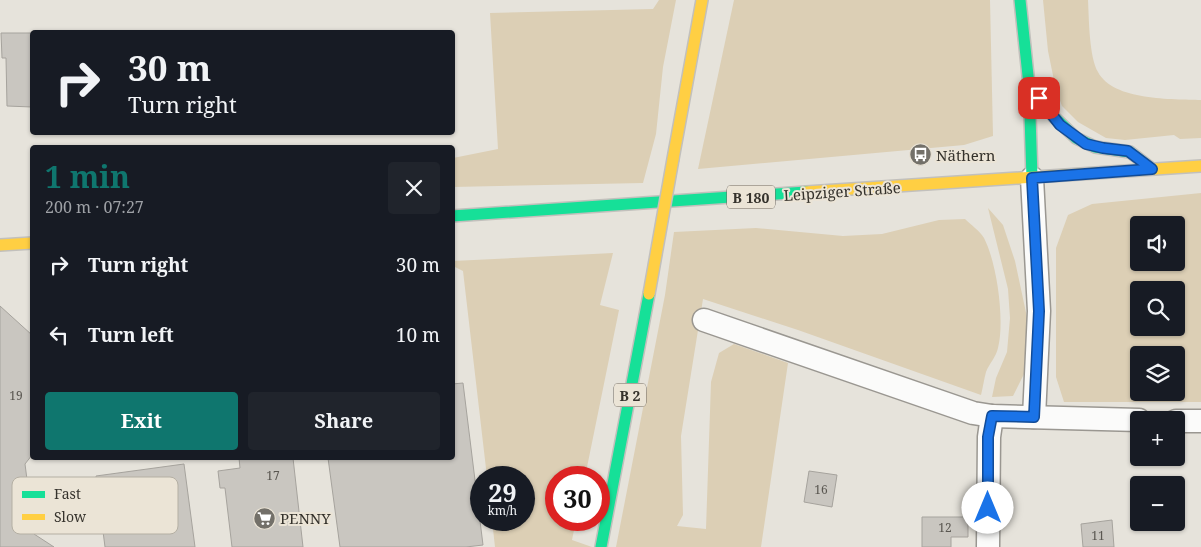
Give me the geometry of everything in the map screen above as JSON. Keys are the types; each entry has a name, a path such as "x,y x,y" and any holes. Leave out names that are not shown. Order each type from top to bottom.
{"main road":[{"name":"B 2","path":"601,547 702,0"},
{"path":"1020,0 1029,85 1032,178"},
{"path":"1029,85 1060,125 1086,144 1128,151 1152,169"},
{"name":"Leipziger Straße","path":"455,216 1201,166"},
{"path":"0,245 30,243"}],"street":[{"path":"1032,178 1039,311 1034,417"},
{"path":"704,320 959,409 992,416 1130,420"},
{"path":"988,547 988,437 992,416"},
{"path":"1185,421 1201,422"}],"shaded area":[{"path":"659,0 676,0 663,67 656,134 643,183 455,187 455,158 498,149 490,13 653,9"},
{"path":"734,0 990,0 993,136 964,145 698,169"},
{"path":"1043,0 1088,0 1090,37 1093,57 1098,72 1116,88 1130,93 1160,98 1201,100 1201,138 1180,139 1174,135 1125,140 1106,138 1078,122 1062,106 1056,90 1048,51"},
{"path":"1201,193 1201,402 1064,402 1056,377 1056,248 1068,215 1092,204"},
{"path":"988,208 1003,225 1015,261 1028,322 1026,370 1013,396 992,397 996,378 1007,352 1010,318 1008,289"},
{"path":"965,219 982,235 989,249 996,277 1000,308 1001,323 998,348 986,372 981,395 798,330 703,299 681,436 683,515 677,526 706,529 711,382 719,353 734,344 788,363 761,547 616,547 665,295 674,232 756,228 843,236 882,234 939,220"},
{"path":"613,253 600,305 619,310 587,466 545,466 545,531 574,531 572,540 592,547 495,547 493,531 535,531 535,466 486,466 463,271 455,267 455,261"}],"building":[{"path":"1,33 30,33 30,107 7,106 6,58 2,58"},
{"path":"0,306 30,333 30,458 25,464 27,477 12,477 12,534 34,534 54,547 0,547"},
{"path":"463,383 473,466 470,466 470,531 481,531 483,545 466,547 340,547 328,460 455,460 455,384"},
{"name":"PENNY","path":"239,460 293,460 303,547 232,547 225,488 220,488 218,471 240,468"},
{"path":"184,464 195,547 105,547 103,534 178,534 178,477 96,476"},
{"path":"809,471 837,475 832,507 804,502"},
{"path":"922,517 968,517 968,537 951,537 951,547 922,547"},
{"path":"1112,520 1114,547 1083,547 1081,524"}],"traffic: fast":[{"path":"1020,0 1029,85 1032,178"},
{"path":"1029,85 1054,117 1076,138 1095,147 1130,152 1152,169"},
{"path":"455,216 806,192"},
{"path":"601,547 649,294"}],"traffic: slow":[{"path":"673,159 702,0"},
{"path":"649,294 673,159"},
{"path":"806,192 1201,166"},
{"path":"0,245 30,243"}],"place":[{"name":"Näthern","path":"920,155"},
{"name":"PENNY","path":"264,518"}],"route":[{"path":"988,508 988,437 992,416 1034,417 1039,311 1032,178 1152,169 1128,151 1086,144 1060,125 1039,98"}]}
